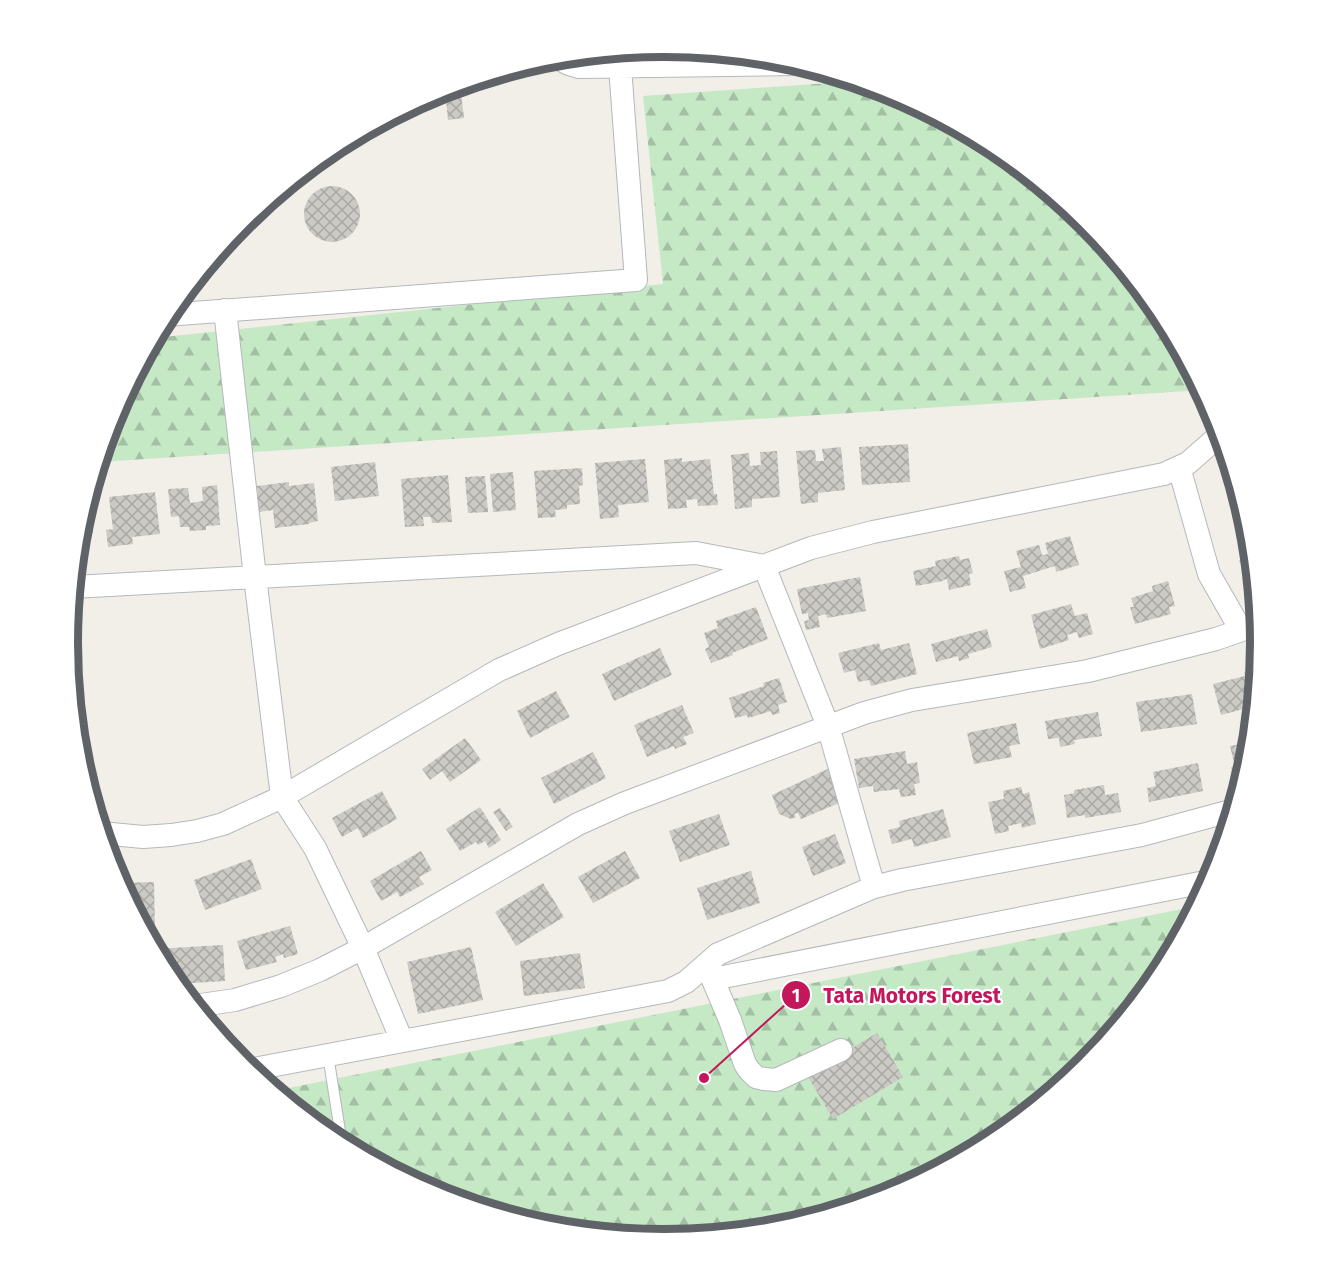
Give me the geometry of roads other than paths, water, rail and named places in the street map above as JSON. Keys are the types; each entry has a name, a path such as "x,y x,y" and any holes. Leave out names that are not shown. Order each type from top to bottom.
{"street":[{"path":"571,65 579,67 620,67 757,65"},
{"path":"183,308 225,310 636,280 620,67"},
{"path":"225,310 282,797 315,848 363,948 402,1041"},
{"path":"110,834 143,837 171,835 197,831 231,820 282,797 499,670 558,644 811,548 873,532 1164,474 1188,463 1213,441"},
{"path":"1179,467 1209,574 1250,626"},
{"path":"81,587 696,553 764,566"},
{"path":"764,566 828,726 874,887"},
{"path":"203,1005 236,1000 281,986 320,970 363,948 578,824 625,803 864,713 912,700 1088,671 1216,639 1250,627"},
{"path":"841,1050 776,1080 756,1077 745,1064 710,972 718,954 874,887 1142,835 1225,813"},
{"path":"261,1068 668,991 710,972 1198,883"}],"lane":[{"path":"328,1055 340,1131"}],"place":[{"name":"Tata Motors Forest","path":"704,1078"}]}
